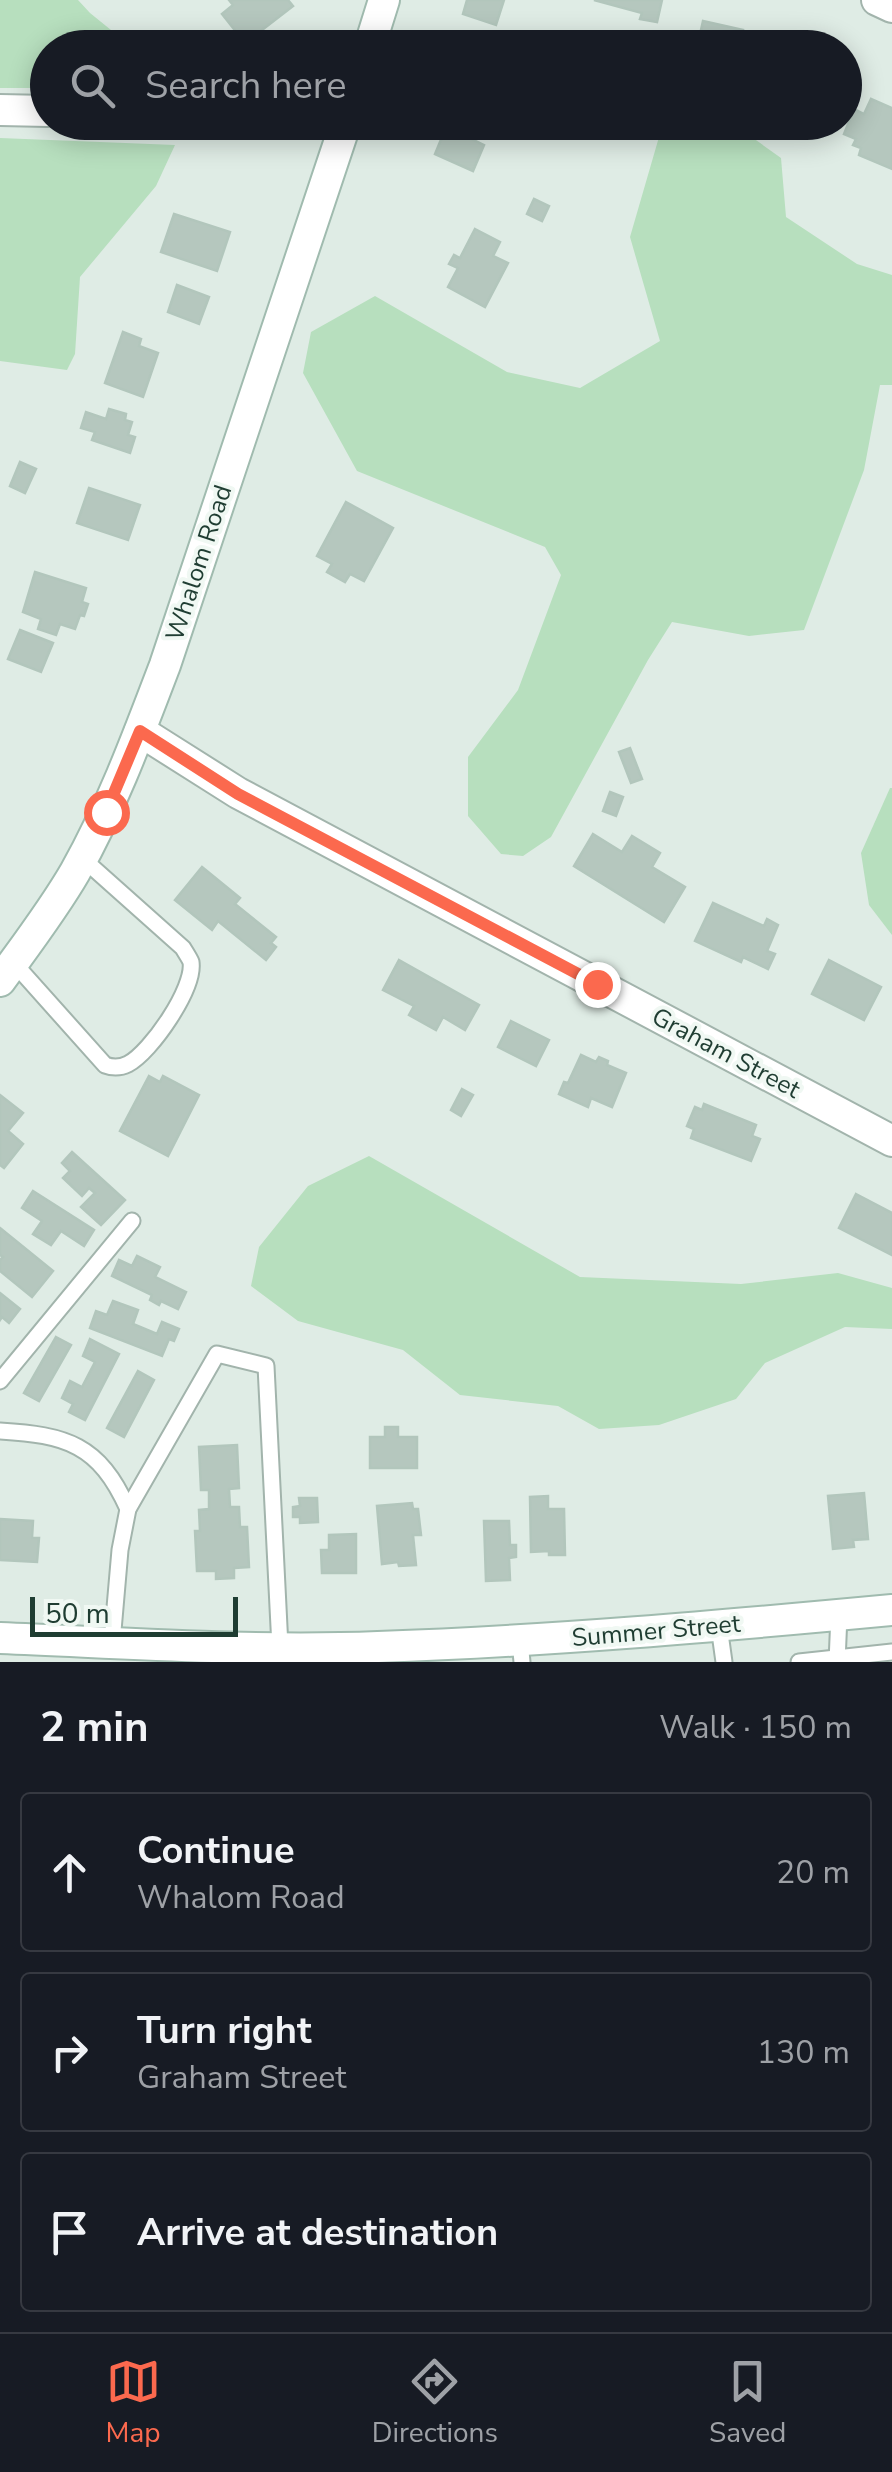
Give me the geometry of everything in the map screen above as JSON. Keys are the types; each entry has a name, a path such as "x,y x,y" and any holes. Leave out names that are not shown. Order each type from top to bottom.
{"main road":[{"path":"375,30 384,0"},
{"path":"877,0 892,7"},
{"path":"0,110 30,111"},
{"name":"Whalom Road","path":"7,972 82,858 140,731 340,140"},
{"name":"Graham Street","path":"140,731 238,794 892,1141"},
{"name":"Summer Street","path":"0,1638 521,1651 718,1626 892,1610"}],"lane":[{"path":"7,972 104,1065 113,1068 128,1064 151,1044 179,1002 191,961 183,948 82,858"},
{"path":"0,1381 132,1221"},
{"path":"112,1642 120,1550 128,1509 217,1354 266,1366 280,1647"},
{"path":"0,1430 46,1434 89,1454 110,1476 128,1509"},
{"path":"838,1660 839,1615"},
{"path":"718,1626 724,1662"},
{"path":"799,1662 892,1652"}],"green space":[{"path":"0,0 78,0 111,30 30,30 30,88 0,88"},
{"path":"0,138 175,145 156,186 80,277 75,354 67,370 0,361"},
{"path":"658,140 756,140 781,158 786,217 857,264 892,275 892,385 880,385 864,470 804,630 749,636 672,622 551,837 523,856 501,854 468,816 468,757 518,690 561,575 545,547 357,471 303,373 311,332 375,296 507,372 580,388 660,341 630,237"},
{"path":"890,788 892,935 869,905 861,853"},
{"path":"369,1156 580,1277 741,1284 838,1273 892,1288 892,1329 845,1327 765,1363 736,1399 659,1425 599,1429 558,1406 460,1395 403,1350 298,1321 251,1286 259,1247 308,1186"}],"building":[{"path":"229,0 288,0 293,6 262,30 235,30 222,14 233,5"},
{"path":"467,0 504,0 496,25 463,14"},
{"path":"594,0 662,0 657,22 640,19 642,13"},
{"path":"703,21 743,30 701,30"},
{"path":"871,99 892,108 892,169 859,155 861,148 853,145 856,140 862,140 864,114"},
{"path":"441,140 474,140 484,145 473,171 435,154"},
{"path":"534,199 549,206 542,221 527,214"},
{"path":"174,214 230,232 217,271 161,252"},
{"path":"475,229 500,242 493,256 508,263 485,307 448,287 458,268 449,264 454,255 460,258"},
{"path":"177,285 209,297 199,324 168,312"},
{"path":"123,332 141,339 139,346 158,353 143,397 105,383"},
{"path":"109,409 126,414 125,420 132,422 128,435 135,437 130,453 92,440 95,432 81,428 86,412 106,419"},
{"path":"20,462 36,469 25,493 10,486"},
{"path":"89,488 140,505 128,540 77,523"},
{"path":"346,502 393,528 364,581 350,574 345,582 327,572 332,564 317,556"},
{"path":"35,572 86,588 82,602 88,604 75,629 60,624 56,635 38,629 41,619 23,612"},
{"path":"20,630 53,643 41,672 8,659"},
{"path":"630,748 642,779 631,783 619,752"},
{"path":"610,792 623,797 616,816 603,811"},
{"path":"593,834 622,852 632,836 660,853 652,867 685,887 664,922 574,866"},
{"path":"202,867 240,898 235,904 276,937 271,943 276,947 266,960 218,921 212,930 175,900"},
{"path":"713,903 764,926 767,919 778,925 767,951 775,954 768,969 743,957 741,962 695,941"},
{"path":"399,960 479,1005 465,1030 443,1017 436,1030 409,1015 414,1006 383,990"},
{"path":"829,960 881,987 864,1020 812,994"},
{"path":"511,1021 549,1040 536,1066 498,1047"},
{"path":"581,1055 596,1062 599,1057 626,1073 612,1107 591,1098 588,1107 559,1094"},
{"path":"149,1076 160,1082 163,1076 199,1095 168,1156 120,1131"},
{"path":"462,1089 473,1095 461,1116 451,1110"},
{"path":"0,1095 23,1113 8,1131 23,1144 4,1168 0,1165"},
{"path":"704,1104 756,1125 752,1136 760,1139 751,1161 691,1138 694,1129 687,1126 695,1107 702,1110"},
{"path":"72,1152 125,1200 101,1225 81,1207 95,1193 89,1188 82,1196 63,1178 70,1171 62,1163"},
{"path":"33,1191 94,1230 84,1246 61,1231 51,1245 33,1234 42,1221 22,1208"},
{"path":"856,1194 892,1213 892,1255 839,1228"},
{"path":"0,1228 53,1271 32,1297 0,1271"},
{"path":"137,1256 160,1267 155,1277 186,1292 178,1309 161,1301 159,1305 150,1300 152,1295 112,1276 119,1260 132,1266"},
{"path":"0,1293 20,1309 9,1323 2,1317 0,1320"},
{"path":"113,1301 138,1310 133,1324 157,1334 162,1322 179,1329 174,1341 169,1339 162,1356 90,1328 96,1311 107,1315"},
{"path":"56,1337 71,1345 39,1401 24,1393"},
{"path":"90,1339 119,1354 85,1420 69,1412 73,1404 62,1398 70,1381 82,1387 95,1362 83,1356"},
{"path":"138,1371 154,1380 124,1437 107,1428"},
{"path":"385,1427 398,1427 398,1437 417,1437 417,1468 370,1468 370,1437 385,1437"},
{"path":"237,1445 239,1488 229,1489 230,1507 239,1507 240,1527 247,1527 249,1567 234,1568 234,1578 216,1579 216,1571 197,1571 195,1531 200,1531 199,1510 209,1509 209,1490 201,1490 199,1447"},
{"path":"864,1493 868,1539 853,1540 854,1547 833,1549 828,1496"},
{"path":"548,1496 548,1509 564,1509 565,1555 531,1552 530,1497"},
{"path":"299,1498 317,1498 318,1522 300,1523 300,1517 293,1517 293,1507 300,1506"},
{"path":"412,1503 413,1509 418,1509 421,1535 413,1535 416,1565 382,1564 377,1506"},
{"path":"0,1519 33,1521 32,1538 39,1538 37,1562 0,1560"},
{"path":"484,1521 509,1521 510,1545 516,1545 516,1557 509,1558 510,1580 486,1581"},
{"path":"356,1534 356,1573 322,1573 321,1550 329,1550 329,1535"}],"route":[{"path":"106,812 140,731 238,794 597,984"}]}
